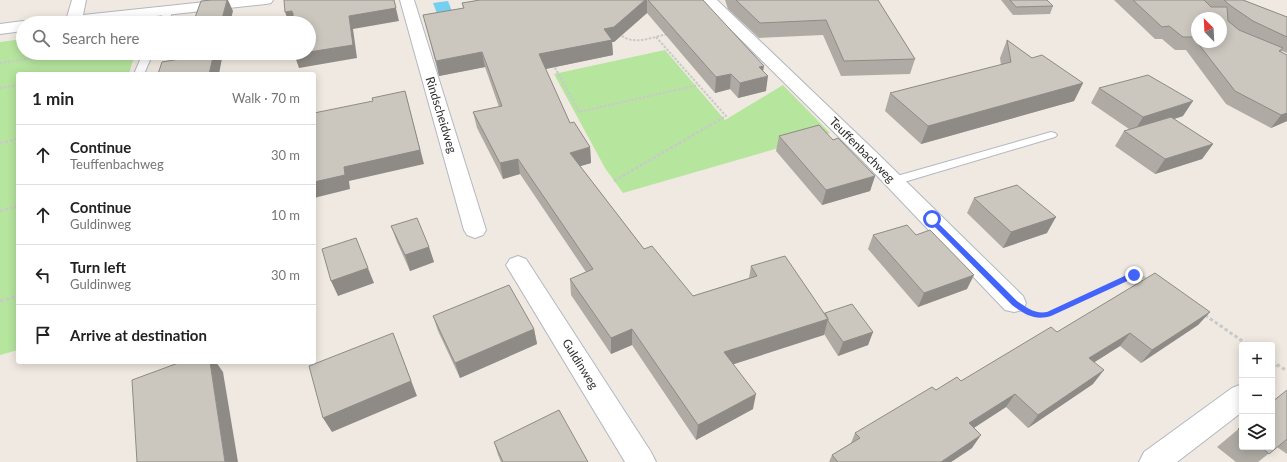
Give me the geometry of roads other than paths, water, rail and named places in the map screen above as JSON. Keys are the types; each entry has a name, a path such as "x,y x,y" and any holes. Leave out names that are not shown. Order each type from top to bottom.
{"street":[{"path":"75,16 79,0"},
{"path":"172,16 266,0"},
{"name":"Rindscheidweg","path":"407,0 475,230"},
{"name":"Teuffenbachweg","path":"708,0 894,181 1014,303"},
{"path":"0,29 16,27"},
{"name":"Guldinweg","path":"518,265 641,462"},
{"path":"1154,462 1239,398"}],"lane":[{"path":"140,72 145,60"},
{"path":"894,181 1051,135"}],"water":[{"path":"448,1 453,14 438,16 433,3"}]}
